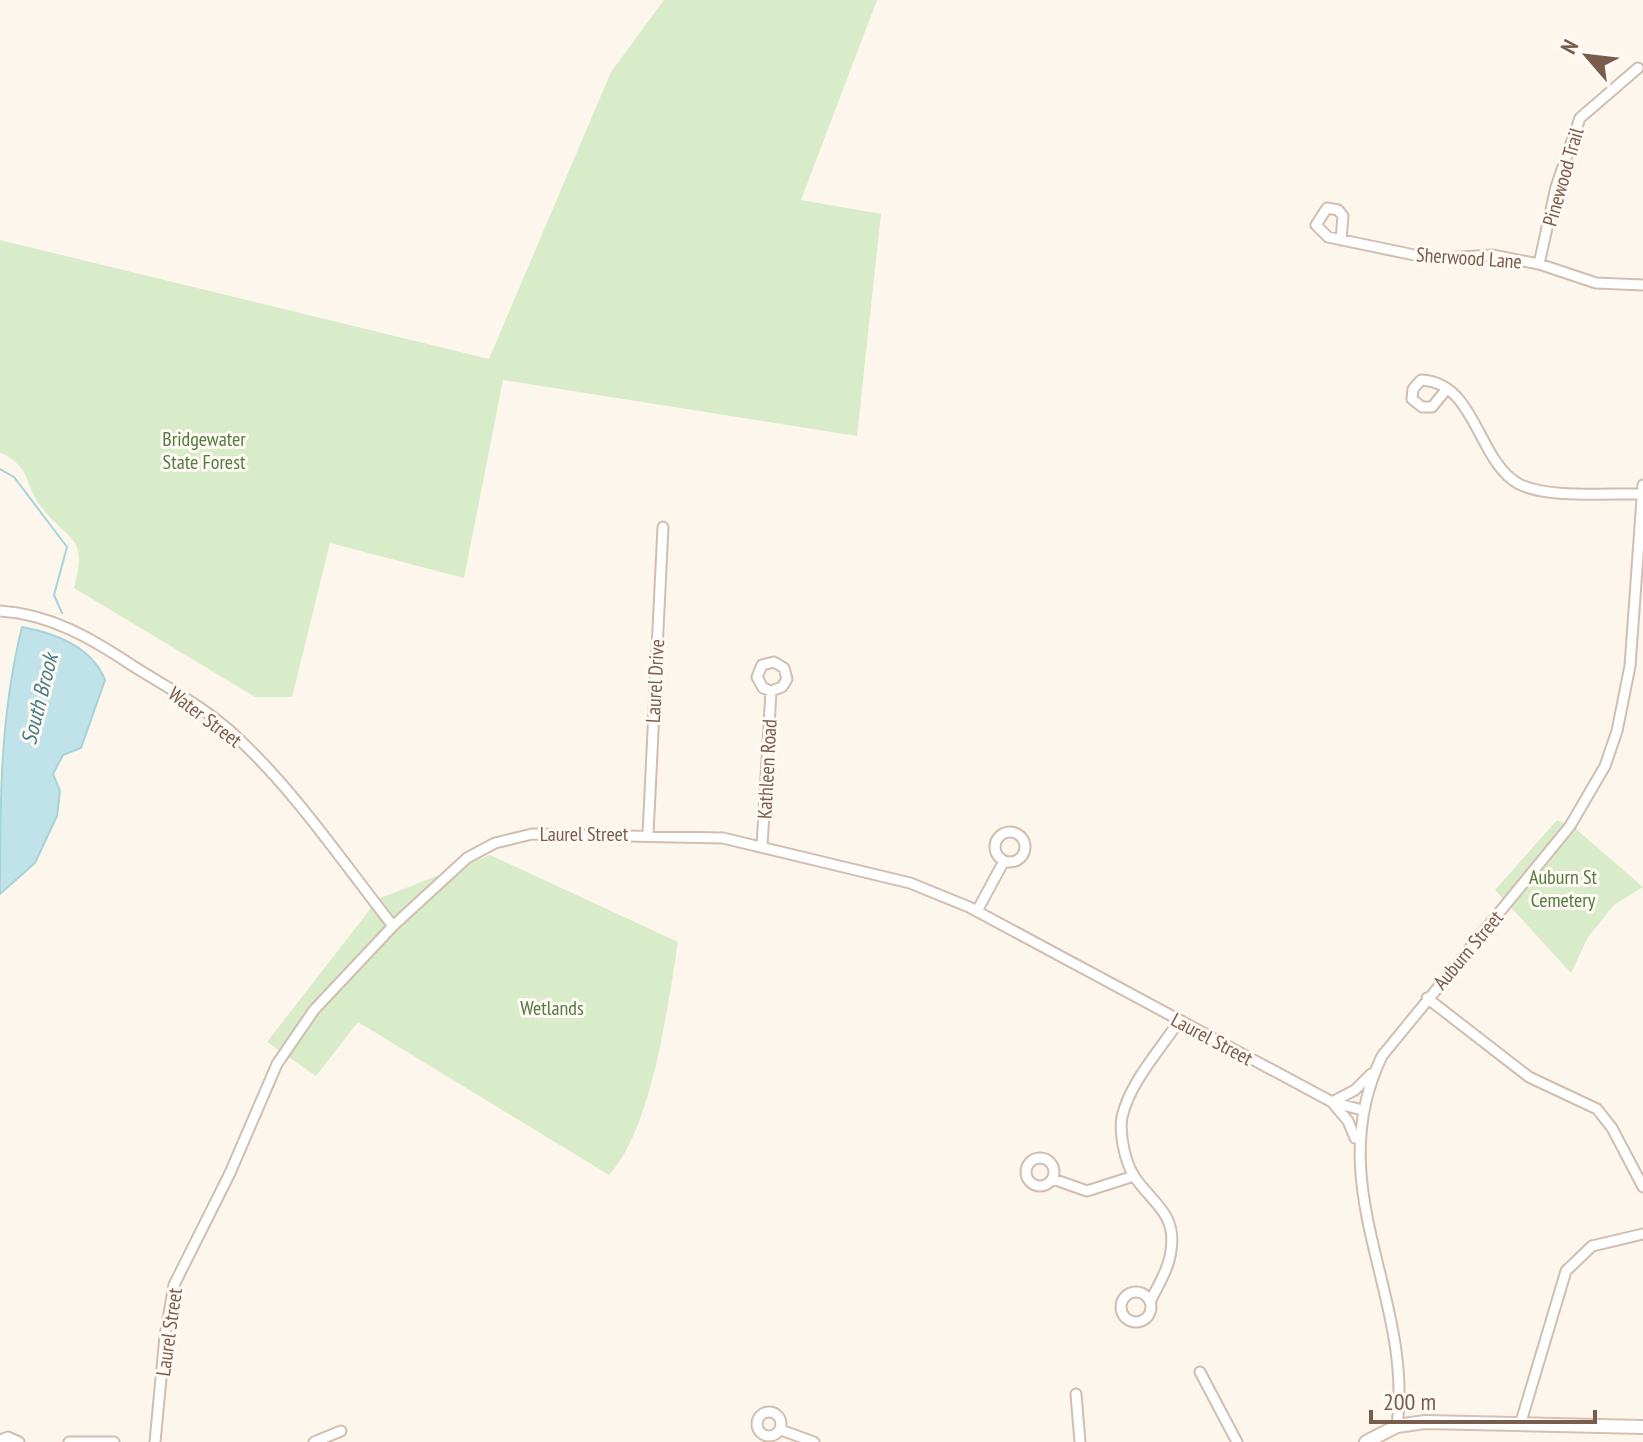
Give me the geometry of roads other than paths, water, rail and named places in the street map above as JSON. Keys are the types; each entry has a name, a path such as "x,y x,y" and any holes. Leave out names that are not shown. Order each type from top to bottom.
{"main road":[{"path":"1366,1442 1397,1426 1425,1422 1643,1427"},
{"path":"1395,1442 1397,1426"}],"street":[{"name":"Pinewood Trail","path":"1539,264 1559,176 1580,118 1638,68"},
{"name":"Sherwood Lane","path":"1341,240 1437,258 1492,255 1539,264 1590,281 1643,285"},
{"path":"1446,390 1474,420 1497,465 1519,484 1549,492 1642,494"},
{"name":"Auburn Street","path":"1397,1426 1399,1380 1358,1145 1362,1110 1378,1065 1427,998 1555,846 1584,806 1617,731 1629,677 1638,620 1643,485"},
{"name":"Laurel Drive","path":"648,834 663,527"},
{"name":"Water Street","path":"0,611 31,613 70,629 112,652 224,726 262,764 393,926"},
{"name":"Kathleen Road","path":"762,846 771,691"},
{"name":"Laurel Street","path":"155,1442 168,1309 184,1260 230,1173 260,1097 286,1047 314,1010 393,926 459,863 506,839 561,832 723,838 918,886 977,911 1332,1102 1362,1110"},
{"path":"977,911 1004,861"},
{"path":"1427,998 1529,1077 1597,1109 1612,1128 1643,1187"},
{"path":"1150,1302 1168,1266 1172,1248 1170,1226 1161,1206 1134,1176 1122,1142 1122,1119 1130,1096 1179,1021"},
{"path":"1332,1102 1355,1090 1378,1065"},
{"name":"Laurel Street","path":"1332,1102 1348,1121 1358,1145"},
{"path":"1053,1179 1087,1191 1134,1176"},
{"path":"1520,1425 1566,1271 1592,1246 1643,1234"},
{"path":"1200,1372 1237,1442"},
{"path":"1076,1394 1080,1442"},
{"path":"781,1430 814,1442"},
{"path":"314,1442 341,1431"},
{"path":"0,1440 8,1437 19,1442"},
{"path":"69,1442 114,1442"}],"water":[{"path":"22,627 71,643 91,659 105,680 81,748 63,755 53,774 60,791 57,816 35,863 0,894 5,726"}],"waterway":[{"name":"South Brook","path":"0,469 14,477 67,547 54,595 62,613"}],"park label":[{"name":"Bridgewater State Forest","path":"204,450"},
{"name":"Auburn St Cemetery","path":"1563,888"},
{"name":"Wetlands","path":"552,1008"}]}
